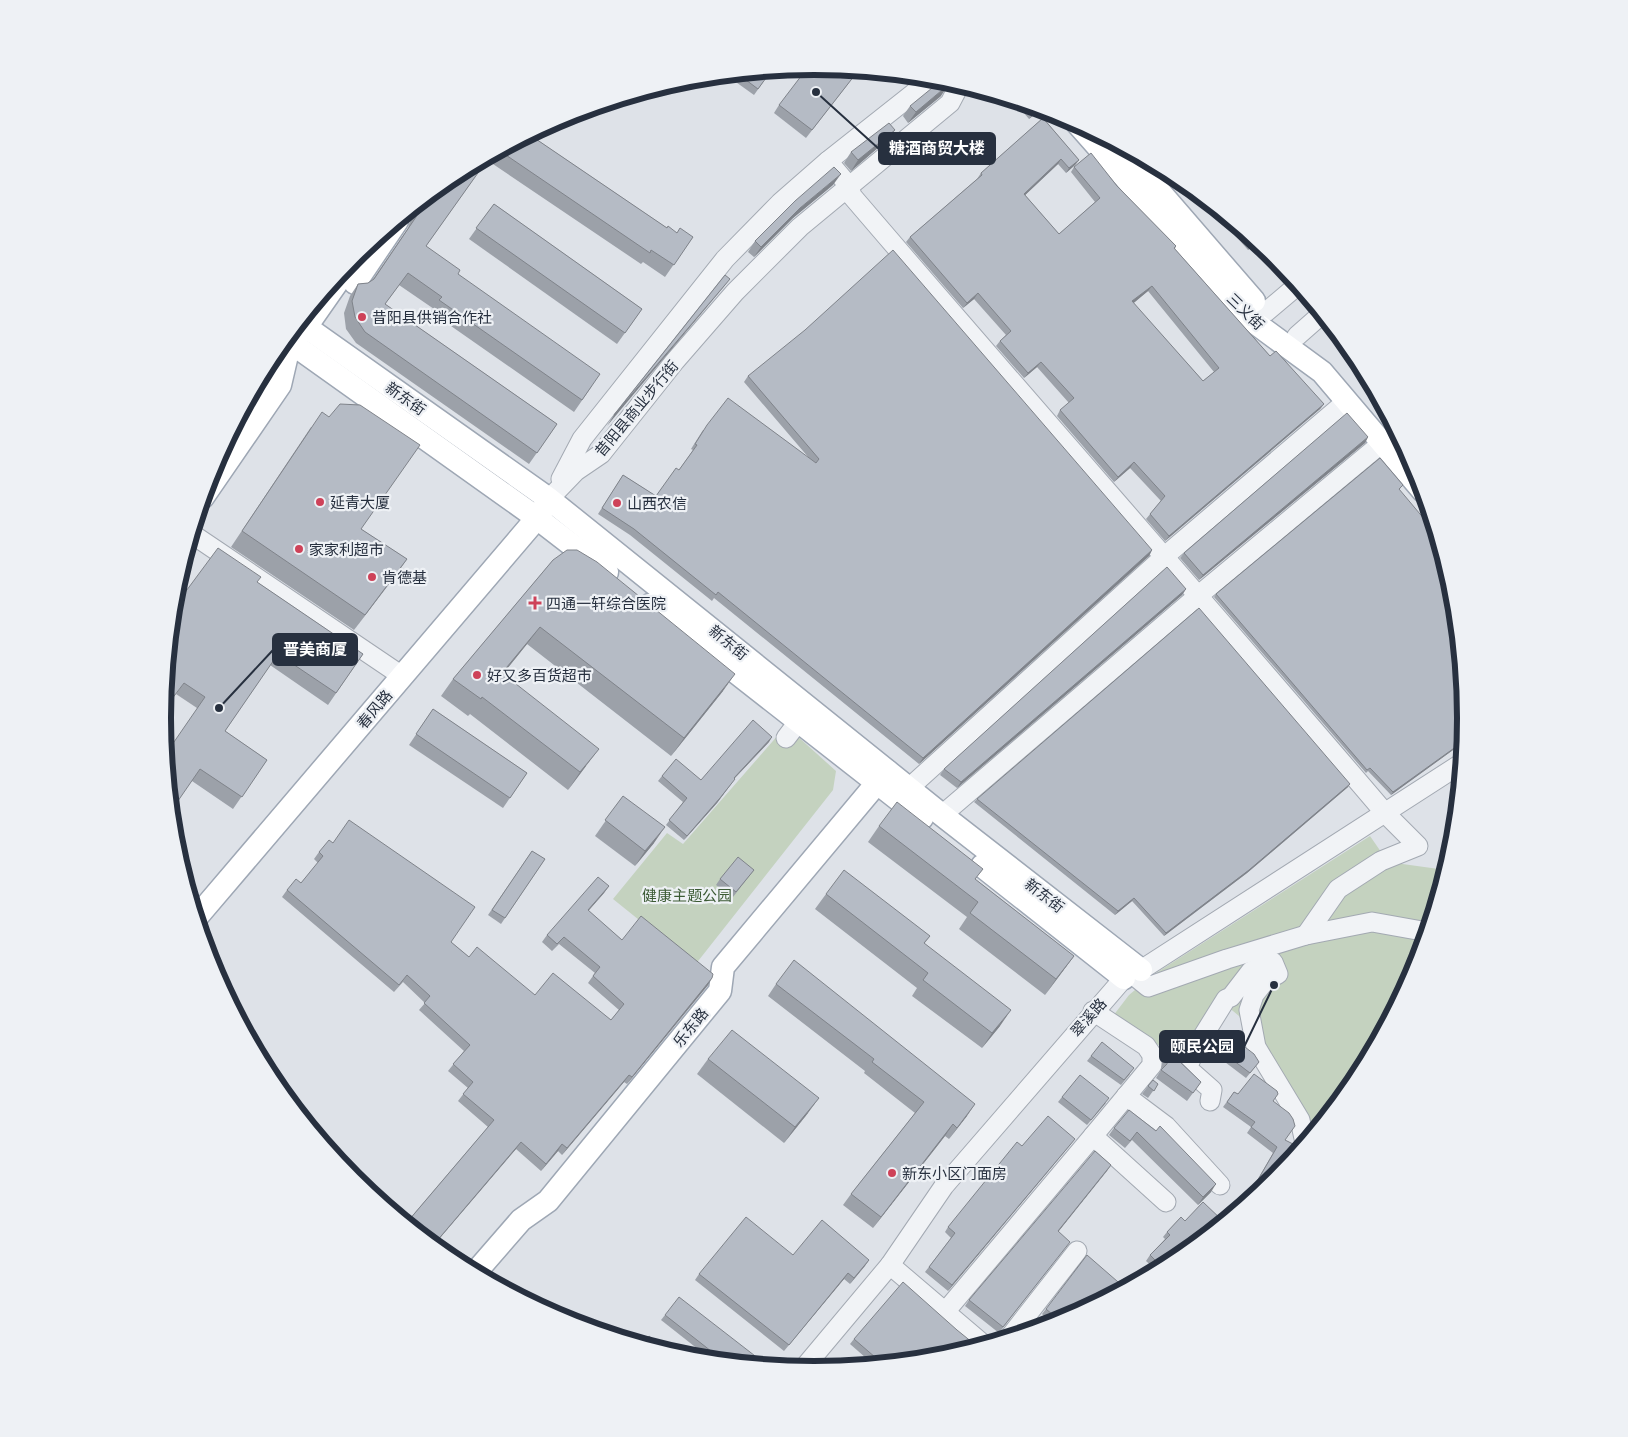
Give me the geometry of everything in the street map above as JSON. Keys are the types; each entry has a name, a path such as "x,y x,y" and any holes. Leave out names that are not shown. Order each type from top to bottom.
{"main road":[{"name":"三义街","path":"1089,137 1251,320 1322,372 1411,476"},
{"name":"三义街","path":"1131,158 1266,312 1330,362 1390,432"},
{"path":"302,329 344,298 383,241"},
{"name":"新东街","path":"295,338 543,508 1133,974"},
{"path":"218,476 280,385 290,346"},
{"name":"新东街","path":"543,508 792,729 909,788 1133,974"},
{"name":"春风路","path":"201,912 543,508"},
{"name":"乐东路","path":"479,1268 521,1220 548,1201 720,991 723,967 882,776"}],"street":[{"name":"昔阳县商业步行街","path":"543,508 582,439 725,259 780,203 828,161 924,85"},
{"name":"昔阳县商业步行街","path":"543,508 576,471 601,454 674,361 735,292 800,227 950,103 956,91"},
{"path":"828,161 849,186 852,196 1028,402 1199,595 1385,813 1418,846 1382,861 1338,889 1306,935"},
{"path":"1266,312 1293,289"},
{"path":"1298,336 1318,318"},
{"path":"909,788 1165,556 1347,401"},
{"path":"942,815 1199,595 1382,443"},
{"path":"197,537 402,676"},
{"name":"翠溪路","path":"809,1362 890,1265 944,1186 1093,1011 1133,974 1455,767"},
{"path":"1133,974 1148,987 1227,959 1306,935 1372,922 1421,931"},
{"path":"1210,1101 1212,1090 1187,1068 1198,1044 1226,999 1231,997 1251,971 1273,962 1278,974 1265,980 1254,994 1249,1010 1256,1047 1300,1120 1304,1136"},
{"path":"945,1312 1152,1065 1152,1055 1146,1046 1093,1011"},
{"path":"1126,1096 1166,1126 1220,1185"},
{"path":"1093,1136 1166,1202"},
{"path":"1016,1330 1077,1251"},
{"path":"890,1265 979,1341"}],"green space":[{"name":"健康主题公园","path":"786,726 836,771 833,790 695,965 613,899 667,833 683,844"},
{"path":"1370,836 1388,862 1439,869 1409,965 1391,1003 1349,1076 1301,1139 1239,1016 1221,1001 1187,1053 1172,1045 1163,1048 1113,1016 1129,995 1153,975"}],"building":[{"path":"802,75 854,76 812,130 779,105"},
{"path":"767,77 758,89 745,79"},
{"path":"934,86 944,88 916,112 910,106"},
{"path":"1043,118 1079,160 1069,168 1061,159 1024,194 1059,234 1100,198 1074,167 1091,153 1117,186 1176,246 1174,248 1270,356 1276,351 1324,404 1169,536 1150,514 1165,496 1134,462 1118,477 1060,410 1074,398 1041,362 1028,373 1000,341 1011,331 978,293 967,303 910,237 982,175 981,173","holes":["1152,286 1219,368 1203,381 1132,301"]},
{"path":"889,123 895,130 858,160 851,152"},
{"path":"535,138 667,228 668,226 677,233 680,228 693,237 674,265 651,250 650,253 505,154"},
{"path":"482,167 426,246 460,270 458,274 600,374 582,400 439,300 442,297 408,273 385,304 557,424 537,453 365,332 355,317 352,301 358,284 368,283 374,279 416,217 417,212 422,208 456,183"},
{"path":"834,167 841,174 800,208 761,247 755,241 795,201"},
{"path":"494,204 642,309 625,333 476,228"},
{"path":"893,250 1152,550 923,758 718,592 716,595 634,529 602,508 623,475 656,496 676,468 679,470 697,445 695,444 707,425 728,398 816,463 819,459 748,376 805,330"},
{"path":"725,275 730,279 614,415"},
{"name":"延青大厦","path":"340,404 360,405 420,445 361,529 407,559 365,615 242,531 322,412 329,417"},
{"path":"1347,413 1368,437 1203,575 1184,553"},
{"path":"1380,458 1403,485 1399,489 1426,521 1436,552 1452,635 1458,718 1457,746 1393,792 1370,768 1367,770 1216,594"},
{"path":"218,548 261,577 257,582 363,654 336,693 278,654 225,731 267,760 242,797 200,769 176,803 172,745 205,697 184,683 171,700 176,635 183,596"},
{"path":"567,550 577,550 597,562 735,674 684,738 540,627 502,673 599,749 580,772 482,697 481,699 453,679 553,560"},
{"path":"1167,567 1186,589 961,782 944,769"},
{"path":"1199,608 1350,784 1249,870 1166,933 1134,898 1118,911 977,799"},
{"path":"433,709 527,773 510,798 416,734"},
{"path":"753,720 772,737 734,778 720,798 687,836 669,820 687,798 662,776 676,759 701,780"},
{"path":"623,796 665,827 645,851 605,820"},
{"path":"897,802 983,869 975,879 1074,956 1056,979 970,913 978,902 879,826"},
{"path":"349,820 475,907 451,942 469,957 477,947 535,995 553,973 611,1020 624,1004 593,976 600,967 564,937 557,944 547,935 598,877 609,886 588,910 622,940 641,916 713,974 712,978 632,1077 629,1075 567,1148 562,1144 546,1164 521,1142 437,1240 410,1219 494,1120 463,1094 473,1082 453,1064 470,1045 424,1003 430,996 407,975 399,985 287,890 296,879 301,883 323,856 319,852 329,840 333,843"},
{"path":"532,851 545,859 505,918 492,910"},
{"path":"738,857 754,870 736,892 720,879"},
{"path":"844,870 930,936 924,943 1011,1010 992,1033 923,980 928,973 826,894"},
{"path":"794,960 975,1104 957,1128 953,1124 881,1217 851,1194 924,1102 872,1062 874,1059 776,984"},
{"path":"732,1030 819,1098 795,1127 708,1059"},
{"path":"1228,1034 1254,1054 1259,1062 1250,1073 1217,1048"},
{"path":"1177,1038 1187,1045 1177,1059 1201,1082 1193,1093 1161,1070 1167,1064 1169,1050"},
{"path":"1102,1042 1134,1068 1124,1080 1091,1056"},
{"path":"1254,1074 1277,1091 1278,1094 1273,1101 1289,1113 1295,1126 1285,1140 1296,1145 1253,1189 1277,1147 1251,1127 1255,1122 1227,1102 1234,1092 1238,1094"},
{"path":"1080,1075 1109,1098 1091,1120 1062,1097"},
{"path":"1153,1080 1158,1084 1154,1091 1148,1086"},
{"path":"1129,1110 1156,1131 1160,1126 1216,1184 1203,1197 1137,1132 1130,1141 1114,1128"},
{"path":"1048,1116 1075,1139 952,1285 929,1267 955,1233 948,1227 1017,1142 1022,1146"},
{"path":"1095,1151 1111,1165 1058,1231 1070,1242 1003,1327 969,1300"},
{"path":"1203,1202 1219,1218 1158,1263 1150,1255 1170,1235 1167,1232 1181,1217 1185,1221"},
{"path":"746,1217 793,1255 822,1220 869,1260 854,1278 848,1273 789,1345 699,1274"},
{"path":"1087,1255 1121,1284 1099,1296 1052,1316 1046,1309"},
{"path":"903,1282 972,1342 940,1350 877,1359 854,1339"},
{"path":"679,1297 760,1360 715,1354 665,1315"},
{"path":"649,1336 656,1342 647,1340"}],"place":[{"name":"糖酒商贸大楼","path":"816,92"},
{"name":"昔阳县供销合作社","path":"362,317"},
{"name":"延青大厦","path":"320,502"},
{"name":"山西农信","path":"617,503"},
{"name":"家家利超市","path":"299,549"},
{"name":"肯德基","path":"372,577"},
{"name":"四通一轩综合医院","path":"535,603"},
{"name":"好又多百货超市","path":"477,675"},
{"name":"晋美商厦","path":"219,708"},
{"name":"颐民公园","path":"1274,985"},
{"name":"新东小区门面房","path":"892,1173"}]}
